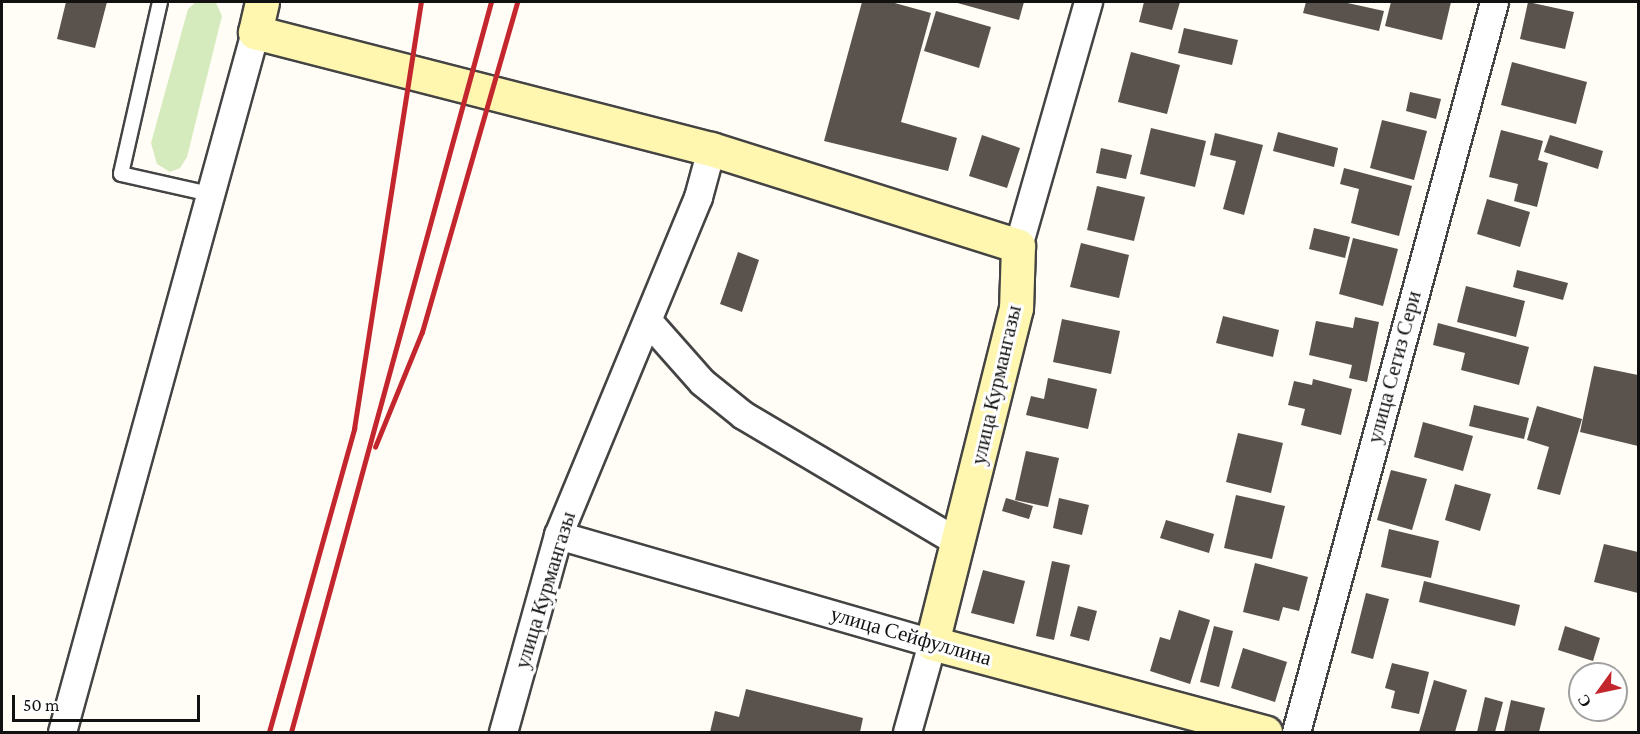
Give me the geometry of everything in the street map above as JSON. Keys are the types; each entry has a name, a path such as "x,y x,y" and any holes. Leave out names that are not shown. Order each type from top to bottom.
{"main road":[{"path":"259,17 711,149 1018,246"},
{"name":"улица Курмангазы","path":"932,643 1016,308 1018,246"},
{"name":"улица Сейфуллина","path":"932,643 1265,732"}],"street":[{"name":"улица Курмангазы","path":"1018,246 1088,2"},
{"name":"улица Сегиз Сери","path":"1296,732 1494,2"},
{"path":"62,732 259,17"},
{"name":"улица Курмангазы","path":"503,732 558,535 698,197 711,149"},
{"path":"648,321 702,382 743,415 956,541"},
{"name":"улица Сейфуллина","path":"558,535 932,643"},
{"name":"улица Курмангазы","path":"907,732 932,643"}],"lane":[{"path":"160,2 122,174 210,194"}],"green space":[{"path":"196,2 216,3 222,16 187,157 180,168 170,172 157,164 151,143 188,9"}],"building":[{"path":"66,2 107,2 95,48 57,39"},
{"path":"862,2 891,2 931,13 901,122 957,138 948,171 824,141"},
{"path":"954,2 1024,2 1019,20"},
{"path":"1144,2 1180,2 1172,30 1139,22"},
{"path":"1306,2 1343,2 1384,11 1379,31 1303,13"},
{"path":"1391,2 1451,2 1442,40 1385,26"},
{"path":"1528,2 1574,12 1565,49 1520,39"},
{"path":"936,11 991,27 979,68 924,51"},
{"path":"1184,28 1238,40 1232,65 1178,53"},
{"path":"1131,52 1180,65 1167,114 1118,102"},
{"path":"1512,62 1587,82 1576,124 1501,105"},
{"path":"1410,92 1441,99 1436,119 1406,111"},
{"path":"1382,120 1427,131 1414,180 1370,168"},
{"path":"1151,128 1206,141 1195,187 1140,174"},
{"path":"1501,130 1543,141 1538,160 1548,163 1537,207 1514,201 1518,184 1489,177"},
{"path":"1278,132 1338,148 1334,167 1273,151"},
{"path":"1215,133 1263,145 1244,215 1223,209 1236,161 1210,155"},
{"path":"982,135 1020,148 1007,188 969,176"},
{"path":"1550,135 1603,151 1598,169 1544,152"},
{"path":"1101,148 1132,155 1126,179 1096,173"},
{"path":"1344,168 1412,186 1399,236 1351,223 1359,189 1340,184"},
{"path":"1097,186 1145,197 1134,241 1087,230"},
{"path":"1487,199 1530,212 1520,247 1477,234"},
{"path":"1314,228 1350,237 1345,258 1309,249"},
{"path":"1353,238 1398,249 1383,306 1339,294"},
{"path":"1081,243 1129,255 1119,298 1070,287"},
{"path":"738,252 759,260 742,312 720,304"},
{"path":"1517,270 1568,283 1563,300 1513,287"},
{"path":"1466,286 1525,301 1516,337 1457,322"},
{"path":"1223,316 1279,330 1273,357 1216,343"},
{"path":"1355,317 1379,322 1367,382 1349,378 1352,365 1309,355 1316,321 1353,328"},
{"path":"1062,319 1120,331 1111,374 1053,362"},
{"path":"1438,323 1529,347 1519,385 1461,370 1465,353 1433,345"},
{"path":"1594,366 1638,375 1638,446 1580,432"},
{"path":"1048,378 1097,389 1088,429 1026,415 1031,396 1044,399"},
{"path":"1313,379 1352,389 1341,435 1301,425 1305,409 1288,405 1294,381 1312,385"},
{"path":"1474,405 1529,418 1524,439 1469,426"},
{"path":"1537,406 1582,419 1560,495 1537,489 1549,447 1527,440"},
{"path":"1423,422 1473,436 1463,471 1414,457"},
{"path":"1238,433 1283,443 1271,493 1226,482"},
{"path":"1026,451 1059,458 1048,507 1015,500"},
{"path":"1391,470 1427,479 1412,530 1377,520"},
{"path":"1455,484 1491,494 1480,531 1445,520"},
{"path":"1236,495 1285,506 1272,559 1224,548"},
{"path":"1006,498 1033,506 1029,519 1002,511"},
{"path":"1059,498 1089,505 1082,535 1053,528"},
{"path":"1166,520 1214,534 1209,553 1160,538"},
{"path":"1389,529 1439,541 1431,578 1381,567"},
{"path":"1604,544 1638,552 1638,593 1594,582"},
{"path":"1052,561 1070,565 1054,640 1036,636"},
{"path":"1255,563 1308,577 1299,611 1283,607 1279,621 1243,612"},
{"path":"983,570 1025,581 1014,624 971,613"},
{"path":"1424,581 1520,605 1515,626 1419,602"},
{"path":"1366,593 1389,599 1373,659 1351,653"},
{"path":"1078,606 1097,611 1089,641 1070,636"},
{"path":"1179,610 1210,620 1190,684 1150,671 1160,637 1170,640"},
{"path":"1214,626 1233,631 1219,687 1200,682"},
{"path":"1565,626 1600,638 1593,661 1558,650"},
{"path":"1243,648 1287,662 1275,702 1231,688"},
{"path":"1392,663 1429,672 1419,714 1391,708 1395,691 1385,688"},
{"path":"1434,680 1467,690 1455,732 1419,732"},
{"path":"746,689 863,718 860,732 710,732 715,711 739,717"},
{"path":"1485,697 1503,702 1495,732 1477,732"},
{"path":"1511,700 1545,708 1539,732 1504,732"}],"railway":[{"path":"269,732 354,429 421,2"},
{"path":"291,732 491,2"},
{"path":"375,447 422,332 517,2"}]}
